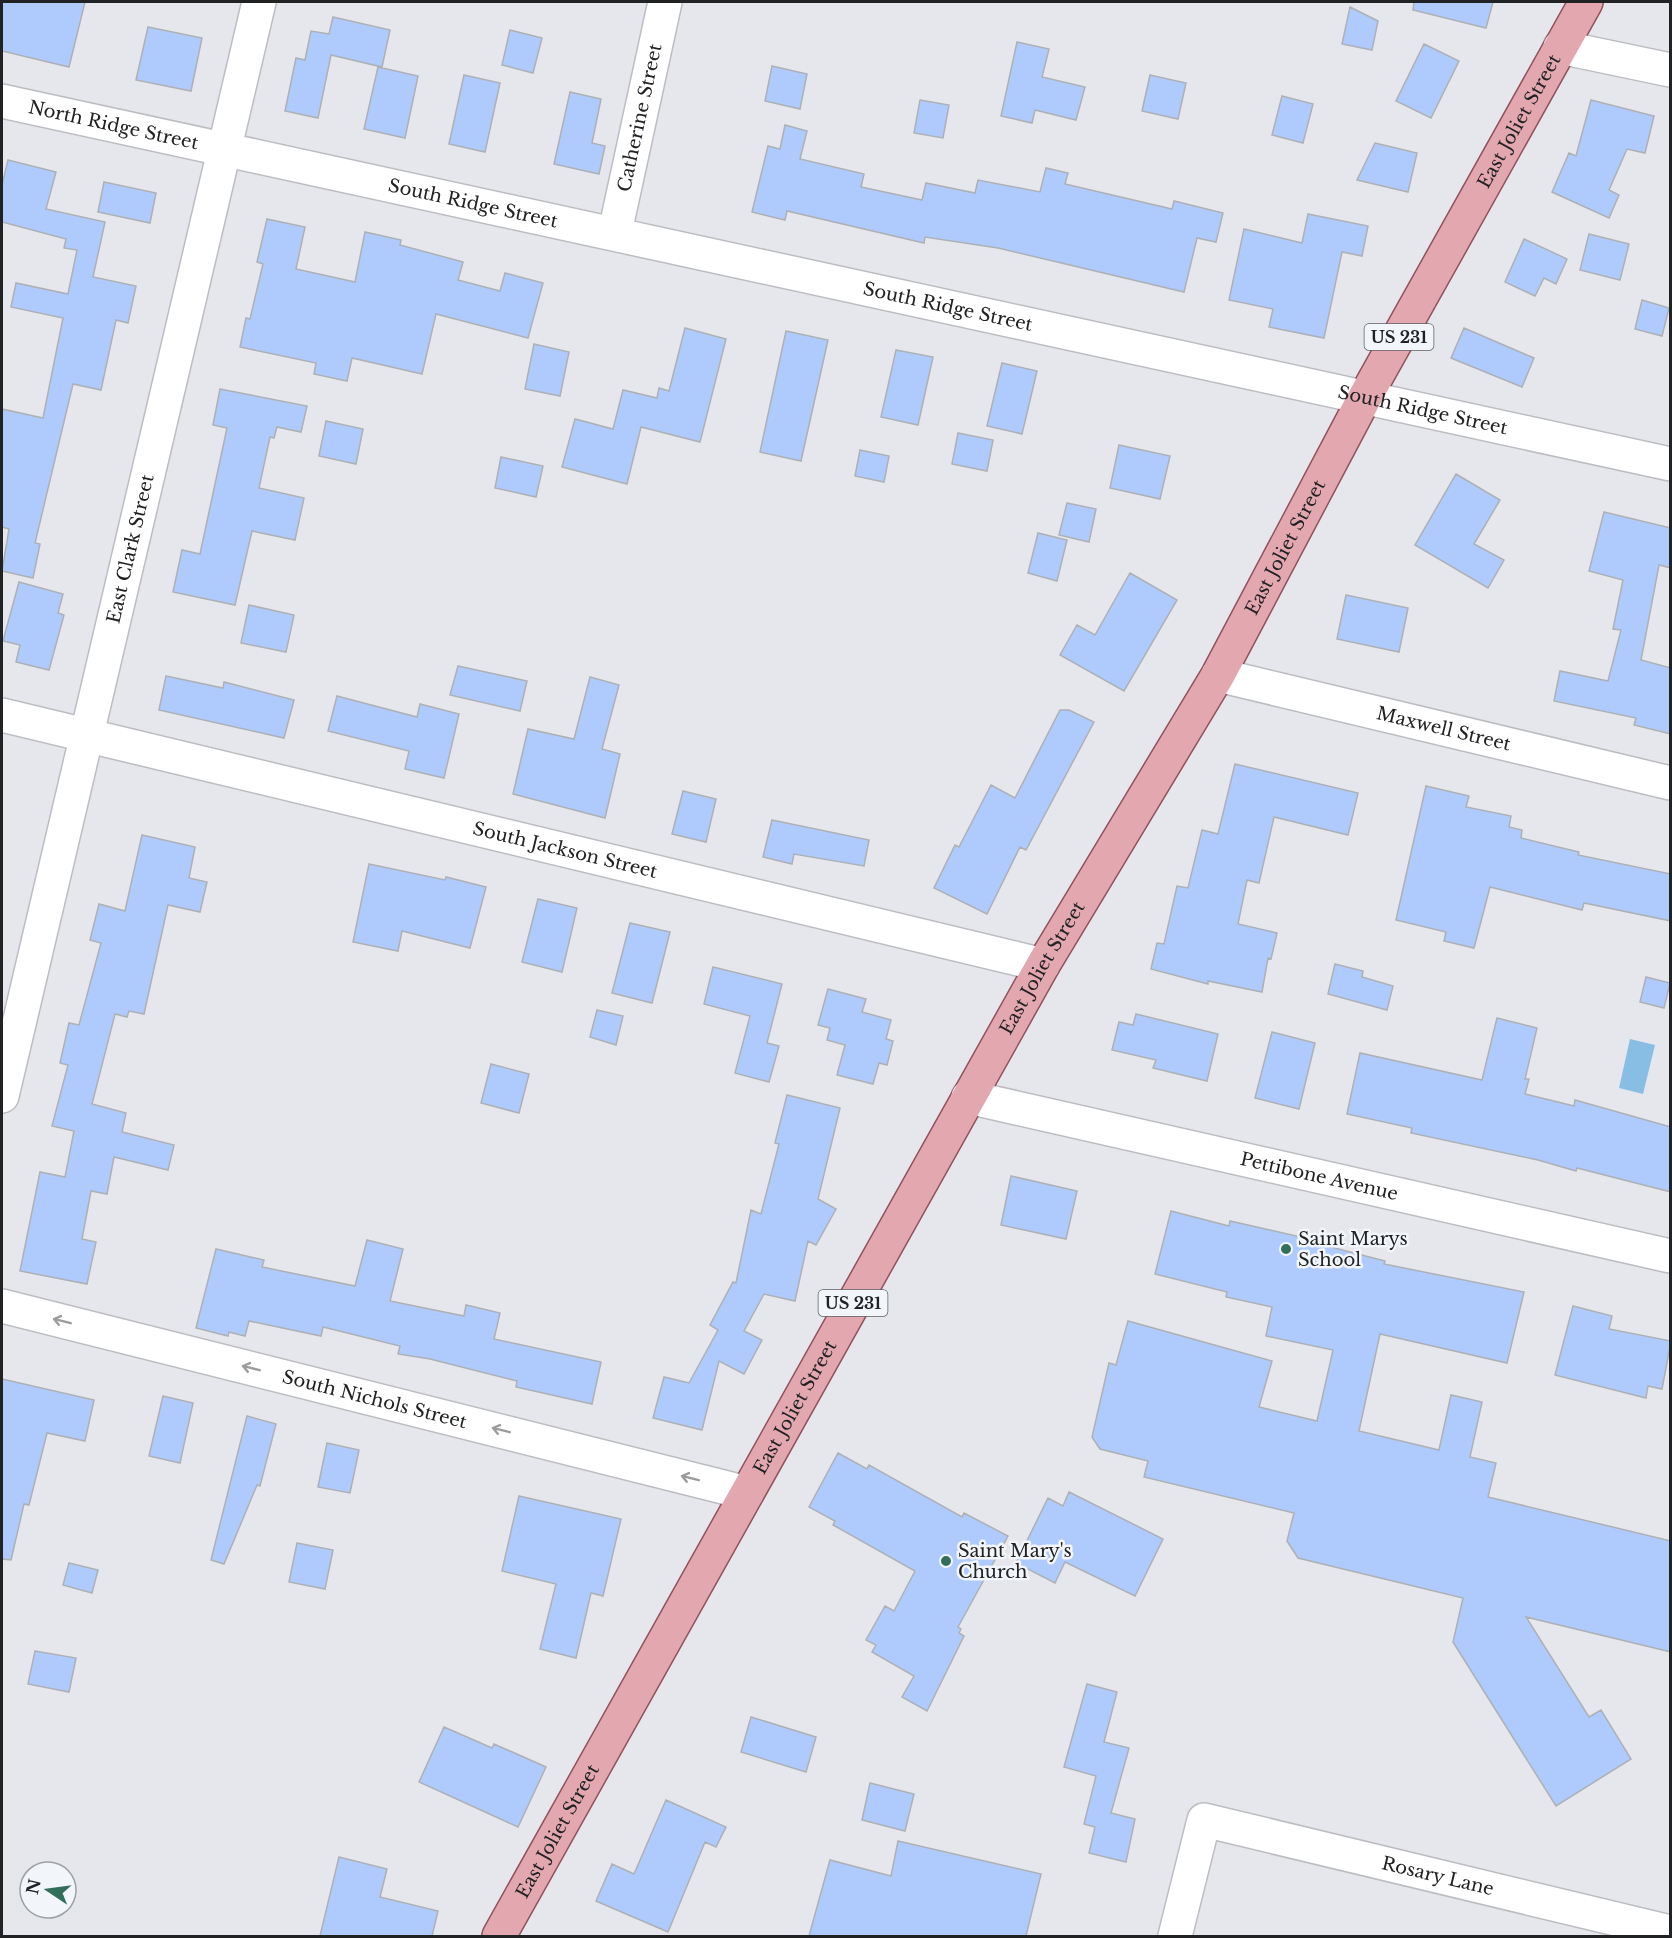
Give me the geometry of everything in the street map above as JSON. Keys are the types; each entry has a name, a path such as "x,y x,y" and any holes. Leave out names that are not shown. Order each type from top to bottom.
{"main road":[{"name":"East Joliet Street","path":"499,1936 1043,965 1218,675 1365,397 1586,2"}],"street":[{"name":"East Clark Street","path":"2,1096 259,2"},
{"name":"Catherine Street","path":"615,232 665,2"},
{"path":"1560,47 1671,70"},
{"name":"North Ridge Street","path":"2,101 224,149"},
{"name":"South Ridge Street","path":"224,149 615,232 1671,464"},
{"name":"Maxwell Street","path":"1218,675 1671,783"},
{"name":"South Jackson Street","path":"2,715 1043,965"},
{"name":"Pettibone Avenue","path":"968,1098 1671,1256"},
{"name":"South Nichols Street","path":"2,1306 747,1492"},
{"name":"Rosary Lane","path":"1175,1936 1204,1820 1671,1932"}],"water":[{"path":"1630,1039 1655,1045 1643,1094 1619,1088"}],"building":[{"path":"2,2 85,2 69,67 2,51"},
{"path":"1414,2 1493,2 1486,28 1413,10"},
{"path":"1350,7 1378,21 1372,50 1342,44"},
{"path":"333,17 390,30 382,67 331,55 318,118 285,111 296,58 305,60 311,31 329,34"},
{"path":"148,27 202,38 191,91 136,80"},
{"path":"510,30 542,38 533,73 502,65"},
{"path":"1017,42 1049,49 1042,77 1085,87 1076,120 1035,110 1032,123 1001,116"},
{"path":"1424,44 1459,61 1431,118 1396,101"},
{"path":"772,66 807,74 800,109 765,101"},
{"path":"378,67 418,76 405,138 364,129"},
{"path":"464,75 500,83 485,152 449,144"},
{"path":"1150,75 1186,83 1178,119 1142,111"},
{"path":"570,92 601,99 592,143 605,146 599,174 554,164"},
{"path":"1282,96 1313,104 1303,143 1272,135"},
{"path":"920,100 949,105 943,138 914,133"},
{"path":"1591,100 1654,116 1645,153 1627,149 1609,190 1619,195 1609,218 1552,192 1569,153 1576,156"},
{"path":"785,125 807,131 800,159 864,174 861,187 922,200 926,183 975,193 978,180 1040,192 1046,168 1068,173 1065,184 1172,209 1174,201 1223,213 1216,242 1197,238 1184,292 998,248 925,237 924,243 787,211 785,220 752,212 768,146 780,149"},
{"path":"1375,143 1417,153 1408,192 1357,180"},
{"path":"8,160 56,172 46,209 105,222 93,277 136,286 128,323 116,320 101,390 73,384 35,543 40,544 33,578 2,571 9,529 2,527 2,409 43,418 63,318 11,307 16,283 68,294 77,250 64,248 66,239 2,222 2,185"},
{"path":"104,182 156,193 150,223 98,212"},
{"path":"1308,214 1368,226 1362,256 1342,252 1324,338 1269,327 1273,309 1229,300 1244,229 1302,243"},
{"path":"267,219 305,227 296,269 355,282 365,232 401,240 400,245 463,262 458,280 500,291 505,273 543,283 528,338 436,314 422,374 352,358 347,381 314,374 316,363 240,347 246,318 250,319 263,264 257,262"},
{"path":"1589,234 1629,244 1620,280 1580,270"},
{"path":"1524,239 1567,259 1556,284 1544,278 1535,296 1505,282"},
{"path":"1642,300 1669,308 1662,336 1635,329"},
{"path":"685,328 726,339 700,442 641,427 627,484 562,467 575,419 613,429 623,390 657,398 659,388 669,391"},
{"path":"1464,328 1534,358 1522,387 1451,358"},
{"path":"786,331 828,340 801,461 760,452"},
{"path":"534,344 569,352 560,396 525,389"},
{"path":"896,350 933,357 918,425 881,417"},
{"path":"1002,363 1037,371 1022,434 987,426"},
{"path":"220,389 307,406 301,432 277,427 274,438 270,437 259,488 304,498 295,540 252,531 235,605 173,592 182,550 200,554 227,428 213,425"},
{"path":"326,421 363,429 356,464 319,456"},
{"path":"958,433 993,440 987,471 952,464"},
{"path":"1119,445 1170,456 1160,499 1110,488"},
{"path":"860,450 889,456 884,482 855,476"},
{"path":"501,457 543,466 536,497 495,488"},
{"path":"1456,474 1500,500 1474,544 1504,560 1488,588 1415,545"},
{"path":"1067,503 1096,509 1089,542 1059,535"},
{"path":"1604,512 1671,528 1671,568 1659,565 1641,660 1671,668 1671,734 1634,725 1636,718 1554,701 1560,671 1608,681 1621,630 1613,629 1623,580 1589,571"},
{"path":"1038,533 1067,540 1057,581 1028,573"},
{"path":"1130,573 1177,600 1124,691 1060,655 1077,625 1095,635"},
{"path":"19,582 63,594 58,613 64,615 49,670 16,662 20,645 3,641"},
{"path":"1346,595 1408,608 1399,652 1337,639"},
{"path":"249,605 294,615 286,652 241,643"},
{"path":"458,666 527,681 520,711 450,695"},
{"path":"166,676 223,688 224,682 294,700 284,738 159,710"},
{"path":"590,677 619,685 602,749 620,754 605,818 513,794 528,729 574,739"},
{"path":"337,696 417,717 420,704 459,714 444,778 405,769 409,751 328,731"},
{"path":"1060,710 1069,710 1094,722 1026,850 1020,847 987,914 934,888 955,845 959,847 991,785 1015,798"},
{"path":"1235,764 1358,793 1348,835 1274,817 1259,883 1247,880 1238,924 1277,933 1271,959 1268,958 1262,992 1208,981 1208,984 1151,969 1157,943 1164,944 1177,886 1188,888 1202,830 1218,834"},
{"path":"1426,786 1469,796 1466,807 1511,816 1509,827 1522,830 1521,838 1579,852 1578,855 1671,874 1671,921 1584,903 1582,910 1490,887 1474,948 1444,941 1446,932 1396,920"},
{"path":"683,791 716,799 706,842 672,834"},
{"path":"772,820 869,840 864,866 794,854 792,864 763,857"},
{"path":"142,835 195,847 189,878 207,882 200,912 168,905 144,1014 129,1011 127,1017 115,1014 92,1104 126,1113 122,1132 174,1145 168,1170 114,1157 107,1194 91,1191 82,1239 96,1242 87,1284 20,1271 40,1172 65,1177 74,1131 52,1126 68,1065 60,1063 69,1023 79,1025 101,943 90,940 99,904 125,911"},
{"path":"369,864 445,880 446,877 486,887 470,948 402,931 398,951 353,942"},
{"path":"538,899 577,908 562,972 522,962"},
{"path":"630,923 670,932 652,1003 612,993"},
{"path":"1335,964 1363,971 1362,977 1393,986 1387,1010 1328,994"},
{"path":"713,967 782,984 767,1043 779,1046 769,1082 735,1073 750,1016 704,1004"},
{"path":"1646,977 1670,983 1664,1008 1640,1002"},
{"path":"828,989 866,999 862,1012 891,1020 886,1039 893,1041 887,1065 879,1063 873,1084 837,1075 845,1045 827,1040 830,1028 818,1025"},
{"path":"597,1010 623,1016 616,1045 590,1037"},
{"path":"1136,1014 1218,1034 1207,1081 1153,1068 1156,1060 1112,1050 1119,1022 1133,1025"},
{"path":"1497,1018 1537,1028 1525,1079 1529,1079 1525,1094 1574,1106 1575,1100 1671,1127 1671,1192 1577,1168 1576,1171 1538,1160 1411,1133 1412,1128 1347,1114 1360,1053 1482,1080"},
{"path":"1272,1032 1315,1043 1299,1109 1255,1098"},
{"path":"491,1064 529,1074 519,1113 481,1103"},
{"path":"787,1095 840,1108 818,1199 836,1209 816,1245 808,1241 795,1301 764,1294 744,1331 762,1340 744,1374 719,1361 702,1430 653,1418 664,1377 689,1383 718,1330 710,1325 733,1282 736,1283 751,1210 761,1214 779,1144 775,1143"},
{"path":"1011,1176 1077,1191 1066,1239 1001,1225"},
{"path":"1171,1211 1229,1226 1230,1221 1323,1242 1323,1245 1385,1261 1384,1264 1524,1292 1507,1363 1380,1334 1359,1431 1439,1450 1451,1395 1482,1402 1470,1457 1496,1463 1488,1497 1671,1541 1671,1652 1526,1617 1589,1717 1601,1710 1631,1759 1556,1806 1453,1642 1463,1598 1298,1558 1287,1541 1294,1513 1144,1477 1148,1461 1100,1449 1092,1437 1109,1363 1116,1365 1128,1321 1272,1361 1259,1407 1317,1421 1333,1350 1266,1336 1272,1307 1226,1297 1227,1292 1155,1274"},
{"path":"367,1240 403,1249 390,1301 464,1316 466,1305 500,1313 494,1339 601,1362 592,1404 516,1387 517,1381 430,1359 398,1354 400,1346 323,1327 321,1336 249,1321 245,1336 229,1332 228,1336 196,1328 216,1249 264,1260 262,1267 355,1286"},
{"path":"1573,1306 1612,1316 1609,1329 1671,1341 1662,1389 1648,1386 1646,1398 1555,1375"},
{"path":"2,1379 94,1400 85,1441 47,1433 29,1505 24,1504 11,1560 2,1559"},
{"path":"163,1396 193,1403 180,1463 149,1456"},
{"path":"247,1416 276,1424 260,1486 257,1485 224,1564 211,1560"},
{"path":"327,1443 359,1450 350,1493 318,1487"},
{"name":"Saint Mary's Church","path":"838,1453 867,1469 869,1465 962,1517 964,1513 1008,1536 958,1627 961,1629 959,1633 964,1636 927,1711 902,1697 914,1676 872,1652 876,1645 866,1640 885,1606 894,1611 915,1571 833,1525 835,1521 809,1507"},
{"path":"1069,1492 1163,1539 1135,1596 1065,1562 1055,1583 1016,1563 1048,1498 1063,1506"},
{"path":"519,1496 621,1519 603,1596 591,1593 576,1658 540,1649 556,1584 502,1571"},
{"path":"297,1543 333,1550 325,1589 289,1582"},
{"path":"69,1563 98,1570 92,1593 63,1585"},
{"path":"35,1651 76,1658 69,1692 28,1684"},
{"path":"1087,1684 1117,1692 1104,1742 1129,1748 1111,1813 1135,1819 1126,1862 1089,1853 1095,1827 1084,1824 1096,1776 1064,1767"},
{"path":"751,1717 816,1737 806,1772 741,1752"},
{"path":"444,1727 492,1748 494,1744 546,1767 518,1827 419,1782"},
{"path":"870,1783 914,1794 905,1831 862,1820"},
{"path":"666,1800 726,1827 716,1847 705,1842 668,1932 596,1901 612,1864 634,1874"},
{"path":"898,1841 1041,1874 1026,1936 809,1936 830,1860 891,1876"},
{"path":"339,1857 387,1869 380,1897 438,1911 432,1936 320,1936"}],"place":[{"name":"Saint Marys School","path":"1286,1249"},
{"name":"Saint Mary's Church","path":"946,1561"}]}
